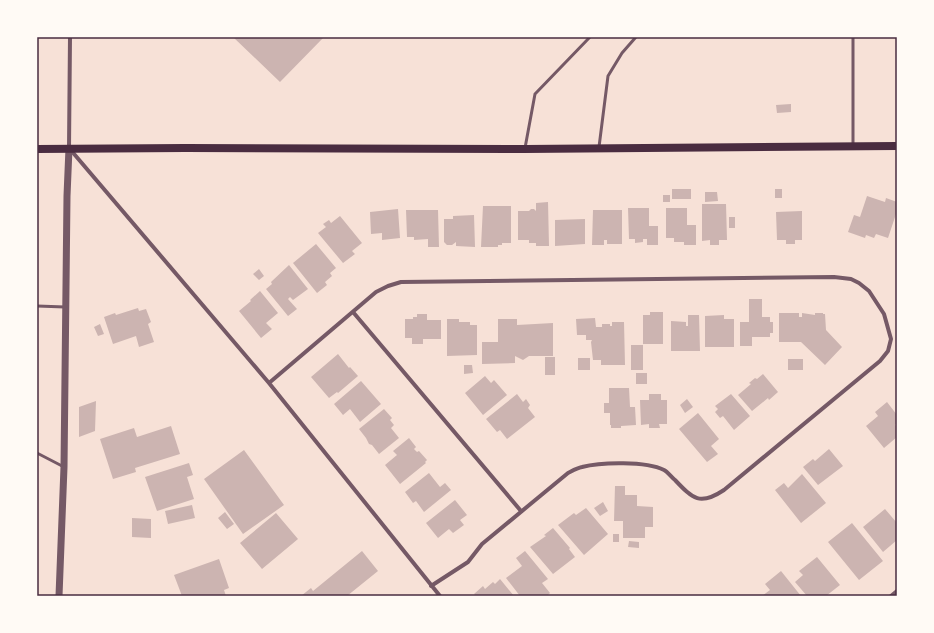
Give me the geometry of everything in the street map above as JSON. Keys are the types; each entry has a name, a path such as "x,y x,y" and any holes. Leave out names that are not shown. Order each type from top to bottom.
{"main road":[{"path":"37,149 525,149 897,146"}],"street":[{"path":"59,596 64,467 70,37"},
{"path":"69,148 269,383 440,596"},
{"path":"269,383 376,292 401,282 834,277 851,279 859,282 869,291 884,314 891,339 888,351 880,361 714,497 703,499 692,496 665,470 653,466 606,463 581,467 568,473 521,511 482,544 468,562 431,586"},
{"path":"353,312 521,511"},
{"path":"891,596 897,591"}],"lane":[{"path":"525,149 535,94 590,37"},
{"path":"599,148 608,76 622,53 636,37"},
{"path":"853,37 853,146"},
{"path":"37,306 66,307"},
{"path":"37,453 64,467"}],"building":[{"path":"233,37 324,37 280,82"},
{"path":"791,104 791,112 777,113 776,105"},
{"path":"672,189 691,189 691,199 672,199"},
{"path":"775,189 782,189 782,198 775,198"},
{"path":"705,192 717,192 718,201 705,202"},
{"path":"663,195 670,195 670,202 663,202"},
{"path":"867,196 885,202 886,198 897,202 897,211 888,238 876,234 874,238 866,235 865,238 848,232 854,215 860,217"},
{"path":"548,202 549,246 536,246 536,243 529,243 529,240 518,240 518,211 529,211 534,209 536,211 536,203"},
{"path":"702,204 726,204 727,240 719,240 719,245 710,245 710,240 702,241"},
{"path":"483,206 511,206 511,243 502,243 502,245 498,245 498,247 481,247"},
{"path":"628,208 649,208 649,226 658,226 658,245 647,245 647,239 643,239 643,242 635,243 635,239 629,239"},
{"path":"666,208 687,208 687,225 696,225 696,245 684,245 684,242 674,242 674,238 666,238"},
{"path":"398,209 400,238 382,240 382,233 371,234 370,212"},
{"path":"406,210 438,210 439,247 428,247 428,239 414,240 414,237 407,237"},
{"path":"593,210 622,210 622,244 607,244 607,240 604,240 604,245 592,245"},
{"path":"802,211 802,240 795,240 795,244 786,244 786,240 777,240 776,212"},
{"path":"474,215 475,247 456,246 456,242 452,245 447,245 444,242 444,219 453,219 453,216"},
{"path":"340,216 362,243 352,251 355,254 343,263 318,233 326,227 323,224 329,220 331,223"},
{"path":"729,217 735,217 735,228 729,228"},
{"path":"585,219 585,244 555,246 555,220"},
{"path":"316,244 336,268 330,273 332,276 325,282 327,285 317,293 293,263"},
{"path":"289,265 308,289 293,300 290,297 288,299 297,309 288,316 266,289 272,284 271,282"},
{"path":"259,269 264,276 259,280 253,274"},
{"path":"260,291 278,313 266,323 272,329 261,338 239,311"},
{"path":"749,299 762,299 762,317 770,317 770,322 773,322 773,333 770,333 770,337 752,337 752,346 740,346 740,322 749,322"},
{"path":"138,308 139,311 146,309 151,322 148,324 154,342 139,347 136,336 113,344 104,317"},
{"path":"650,312 663,312 663,344 643,344 643,315 650,315"},
{"path":"779,313 799,313 799,317 802,317 802,313 815,315 815,313 825,314 826,330 842,347 825,365 801,342 779,342"},
{"path":"417,314 427,314 427,320 441,320 441,339 423,339 423,344 412,344 412,338 405,338 405,319 413,319 413,317 417,317"},
{"path":"688,315 699,315 700,351 671,351 671,321 686,322 686,326 688,326"},
{"path":"724,315 724,319 734,319 734,347 705,347 705,316"},
{"path":"595,318 596,327 602,327 602,324 610,324 610,326 612,326 612,322 624,322 625,365 601,365 601,360 593,360 592,340 586,340 586,335 577,335 576,319"},
{"path":"447,319 459,319 459,322 470,322 470,325 477,325 477,355 447,356"},
{"path":"498,319 517,319 517,325 553,323 553,356 529,356 523,360 515,356 515,363 482,364 482,342 498,342"},
{"path":"100,324 104,334 98,336 94,327"},
{"path":"631,345 643,345 643,370 631,370"},
{"path":"338,354 349,368 350,367 358,376 338,393 337,392 329,398 311,377"},
{"path":"545,357 555,357 555,375 545,375"},
{"path":"578,358 590,358 590,370 578,370"},
{"path":"788,359 803,359 803,370 788,370"},
{"path":"464,365 472,365 473,373 464,374"},
{"path":"636,373 647,373 647,384 636,384"},
{"path":"763,374 778,392 752,411 738,395 751,384 749,383"},
{"path":"485,376 491,383 494,380 507,395 483,415 465,393"},
{"path":"361,381 381,404 360,422 350,409 343,415 334,404"},
{"path":"609,388 629,388 630,407 635,407 636,425 611,428 610,413 604,413 604,403 609,403"},
{"path":"517,394 523,402 526,399 530,405 528,408 535,417 507,439 500,430 497,432 486,419"},
{"path":"649,394 661,394 661,400 667,400 667,424 659,424 660,428 649,428 649,424 641,425 640,400 649,400"},
{"path":"731,394 750,416 734,430 723,416 720,418 715,412 718,409 715,406"},
{"path":"687,399 693,407 685,413 680,405"},
{"path":"96,401 95,431 79,437 79,407"},
{"path":"887,402 897,415 897,423 895,425 897,426 897,437 884,448 866,426 878,416 875,412"},
{"path":"384,409 392,418 390,420 394,425 391,428 399,438 379,454 372,445 369,444 359,429"},
{"path":"698,413 719,439 711,446 718,454 707,462 679,429"},
{"path":"171,426 180,454 135,468 136,472 113,479 100,439 134,428 137,437"},
{"path":"409,438 416,447 414,449 417,452 419,451 427,460 425,462 426,463 400,484 385,465 397,455 393,451"},
{"path":"829,449 843,466 818,485 803,467 813,459 815,461"},
{"path":"244,450 284,505 243,534 204,479"},
{"path":"189,463 193,475 187,477 194,499 157,511 145,477"},
{"path":"429,473 440,487 445,483 451,490 424,512 416,501 413,503 405,492"},
{"path":"802,474 826,503 801,523 775,490 784,483 788,488"},
{"path":"615,486 625,486 625,495 637,495 637,506 653,507 653,527 645,527 645,538 623,538 623,521 614,521"},
{"path":"455,500 467,515 460,520 464,525 453,533 449,529 438,538 426,523"},
{"path":"603,502 608,511 600,516 594,508"},
{"path":"192,505 195,518 168,524 165,511"},
{"path":"586,508 608,534 584,555 558,525 574,513 576,515"},
{"path":"885,509 897,523 897,540 883,552 863,527"},
{"path":"225,512 234,524 227,529 218,518"},
{"path":"276,513 298,539 262,569 240,543"},
{"path":"132,518 151,519 151,538 132,537"},
{"path":"852,523 883,561 859,580 828,542"},
{"path":"553,528 570,548 569,549 575,557 553,574 530,547 546,536 544,535"},
{"path":"613,534 619,534 619,542 613,542"},
{"path":"629,541 639,542 639,548 628,547"},
{"path":"362,551 378,571 347,596 301,596 311,588 313,591"},
{"path":"525,551 548,579 542,583 550,593 547,596 520,596 506,578 522,566 516,558"},
{"path":"817,557 840,585 826,596 807,596 795,582 803,575 799,571"},
{"path":"219,559 229,588 224,590 226,596 182,596 174,575"},
{"path":"781,571 801,596 762,596 770,590 765,584"},
{"path":"500,579 514,596 476,596 474,594 483,586 485,589 493,582 495,584"}]}
